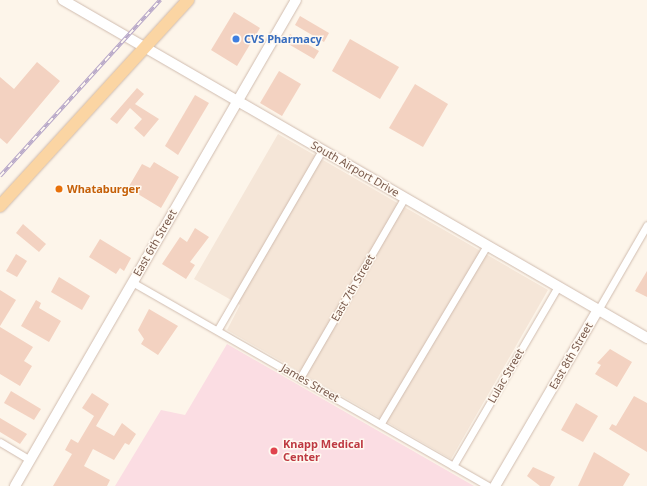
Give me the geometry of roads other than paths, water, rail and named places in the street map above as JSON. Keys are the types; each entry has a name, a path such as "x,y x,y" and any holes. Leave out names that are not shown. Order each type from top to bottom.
{"main road":[{"path":"0,206 188,0"}],"street":[{"name":"South Airport Drive","path":"63,0 647,338"},
{"name":"East 6th Street","path":"15,486 296,0"},
{"path":"218,329 322,150"},
{"name":"East 7th Street","path":"300,378 405,197"},
{"name":"East 8th Street","path":"495,486 647,225"},
{"path":"381,423 487,245"},
{"name":"James Street","path":"132,282 218,329 488,486"},
{"name":"Lulac Street","path":"453,466 558,286"},
{"path":"0,442 30,460"}],"railway":[{"path":"0,176 160,0"}],"place":[{"name":"CVS Pharmacy","path":"236,39"},
{"name":"Whataburger","path":"59,189"},
{"name":"Knapp Medical Center","path":"274,451"}]}
